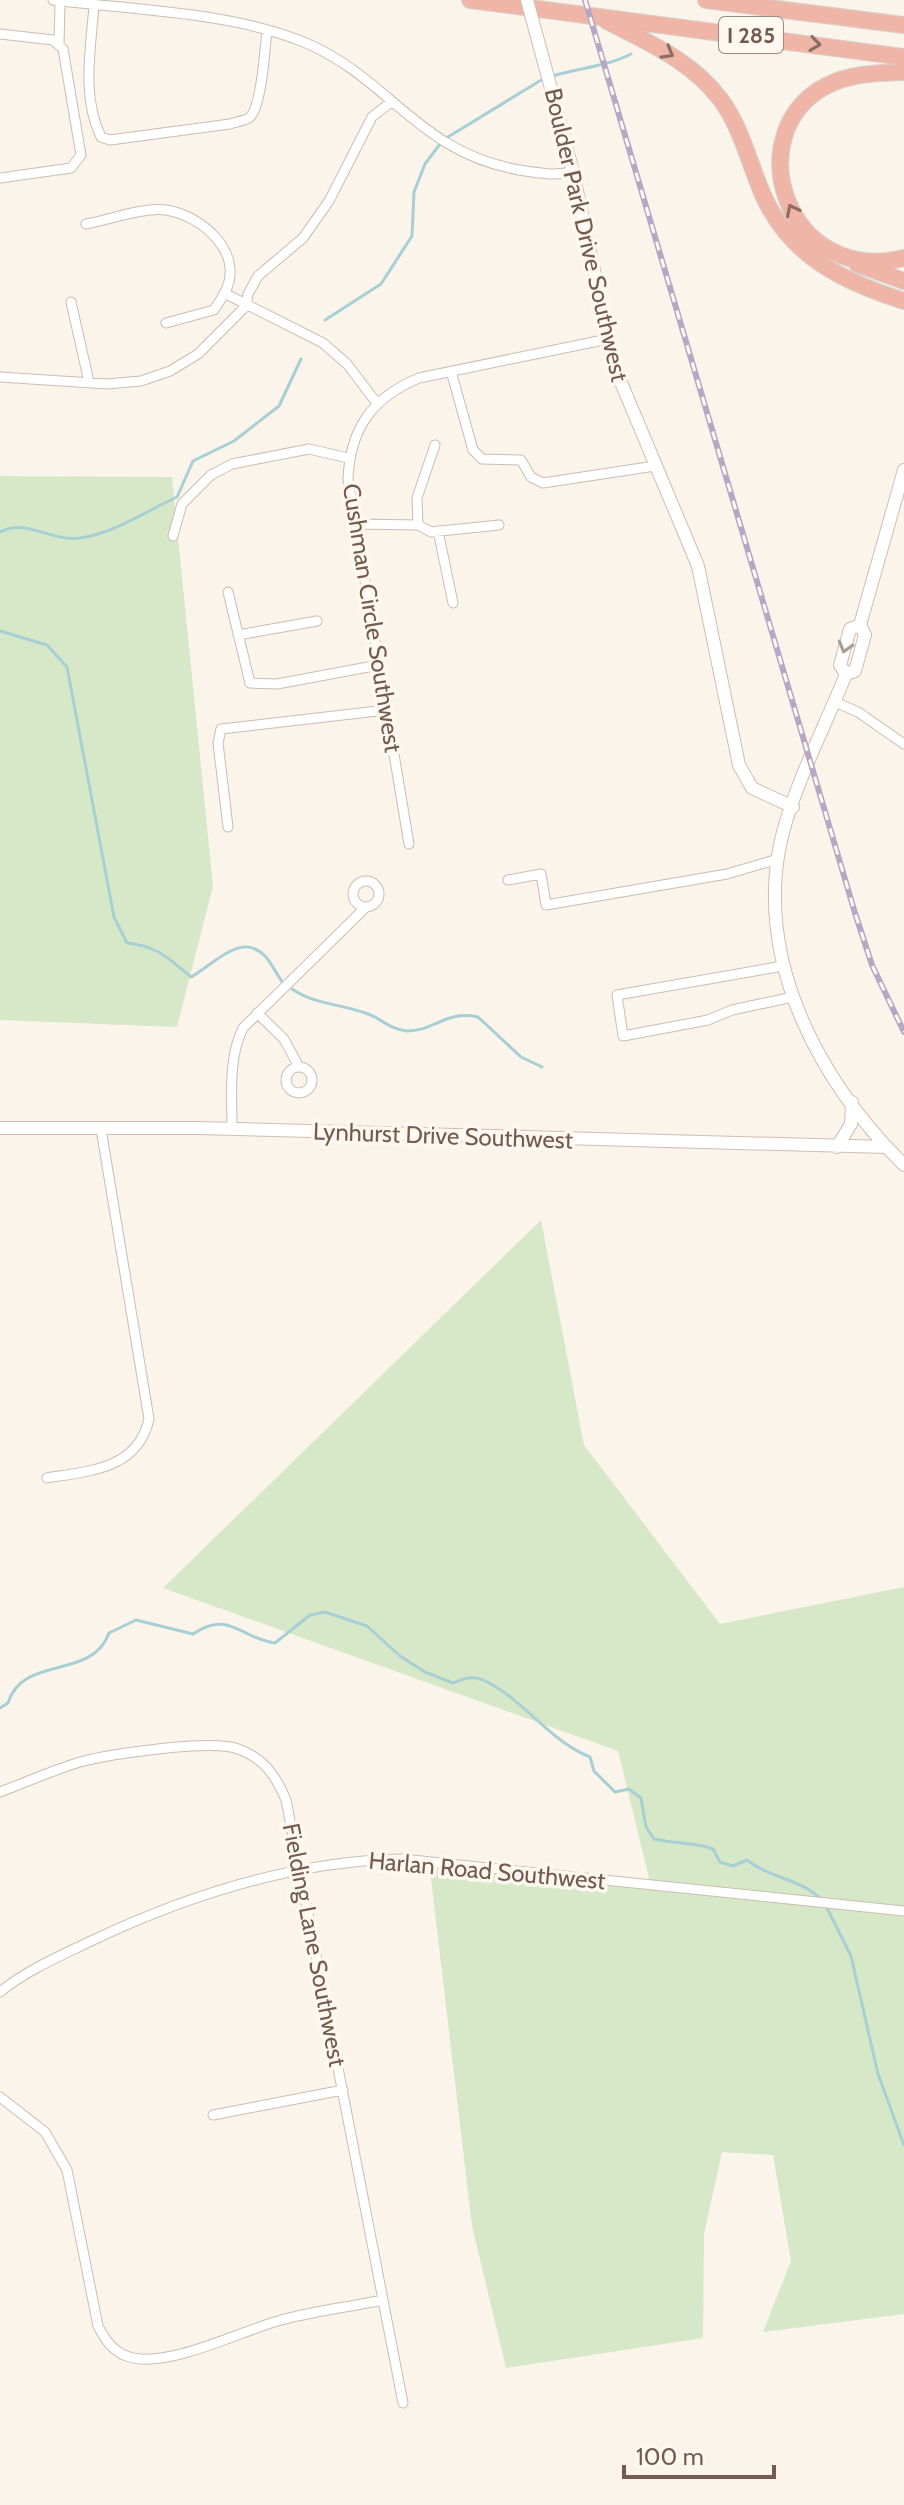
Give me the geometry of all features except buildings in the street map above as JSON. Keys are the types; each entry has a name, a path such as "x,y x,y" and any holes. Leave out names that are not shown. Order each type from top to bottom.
{"highway":[{"name":"I 285","path":"470,0 904,57"},
{"name":"I 285","path":"706,0 904,25"},
{"path":"599,16 677,58 711,88 736,125 770,209 790,236 831,274 904,301"},
{"path":"904,72 860,74 827,85 798,112 784,145 782,184 792,213 822,246 904,281"},
{"path":"806,249 852,275 904,292"},
{"path":"855,262 904,258"}],"street":[{"path":"53,0 267,30 307,43 341,61 424,131 466,156 546,174 573,172"},
{"name":"Boulder Park Drive Southwest","path":"527,0 573,172 608,339 624,396 698,566 739,765 752,788 793,807"},
{"path":"0,178 71,168 81,155 59,46 60,1"},
{"path":"94,5 88,83 95,125 101,137 110,140 230,124 249,118 255,110 260,89 267,30"},
{"path":"0,34 53,40 59,46"},
{"path":"0,377 89,382 141,381 170,371 198,354 246,306 248,294 258,276 303,238 329,201 372,117 391,102"},
{"path":"86,224 163,209 197,221 221,243 228,262 228,287 214,310 166,323"},
{"path":"224,293 323,343 347,364 376,402"},
{"path":"71,302 89,382"},
{"name":"Cushman Circle Southwest","path":"409,844 348,479 348,458 358,428 376,402 407,383 608,339"},
{"path":"451,371 473,450 482,459 521,460 531,477 543,483 655,466"},
{"path":"418,525 417,498 435,445"},
{"path":"173,536 182,504 211,475 232,464 309,449 348,458"},
{"path":"904,470 860,625 865,635 855,671 846,674 793,807 778,859 777,930 783,966 813,1043 852,1102 886,1147 904,1165"},
{"path":"355,524 418,525 438,531 499,525"},
{"path":"438,531 453,603"},
{"path":"228,592 250,683 257,686 379,665"},
{"path":"238,635 317,621"},
{"path":"835,702 858,712 904,744"},
{"path":"228,827 218,743 221,729 386,710"},
{"path":"508,880 541,874 546,905 727,874 778,859"},
{"path":"232,1129 236,1042 257,1013 365,908"},
{"path":"783,966 617,995 623,1036 708,1020 732,1010 793,997"},
{"path":"257,1013 284,1039 299,1067"},
{"path":"837,1147 851,1124 852,1102"},
{"name":"Lynhurst Drive Southwest","path":"0,1128 232,1129 886,1147"},
{"path":"47,1478 85,1472 124,1460 141,1442 149,1419 101,1129"},
{"name":"Fielding Lane Southwest","path":"0,1792 83,1761 205,1745 236,1748 253,1755 277,1778 286,1800 403,2403"},
{"name":"Harlan Road Southwest","path":"0,1992 39,1966 163,1907 300,1870 352,1860 402,1859 904,1911"},
{"path":"213,2115 343,2090"},
{"path":"0,2097 45,2132 67,2170 98,2326 106,2342 120,2354 142,2359 186,2352 281,2320 383,2300"}],"green space":[{"path":"0,476 172,477 213,886 177,1027 0,1020"},
{"path":"541,1220 584,1445 720,1624 904,1587 904,2314 763,2332 791,2261 773,2155 722,2152 704,2234 703,2338 506,2368 472,2226 429,1862 651,1886 618,1751 163,1588"}],"waterway":[{"path":"550,77 612,62 631,54"},
{"path":"325,320 381,284 412,236 414,192 425,164 443,140 543,79"},
{"path":"0,532 20,528 59,537 92,536 177,497 193,461 234,441 279,406 301,359"},
{"path":"0,631 47,645 67,667 114,917 127,943 155,950 191,977 237,948 256,949 283,983"},
{"path":"292,989 310,998 368,1014 407,1031 457,1016 478,1017 521,1057 542,1067"},
{"path":"0,1708 8,1703 16,1688 28,1678 88,1657 100,1648 109,1633 136,1620 193,1634 205,1627 226,1625 275,1643 310,1615 325,1612 367,1626 400,1656 425,1672 453,1683 468,1678 479,1679 511,1697 562,1741 590,1757 594,1771 615,1792 629,1789 641,1798 646,1827 654,1839 713,1849 720,1862 733,1866 747,1860 804,1887 822,1900"},
{"path":"826,1906 851,1956 878,2074 904,2145"}],"railway":[{"path":"585,0 855,913 872,965 904,1032"}]}
